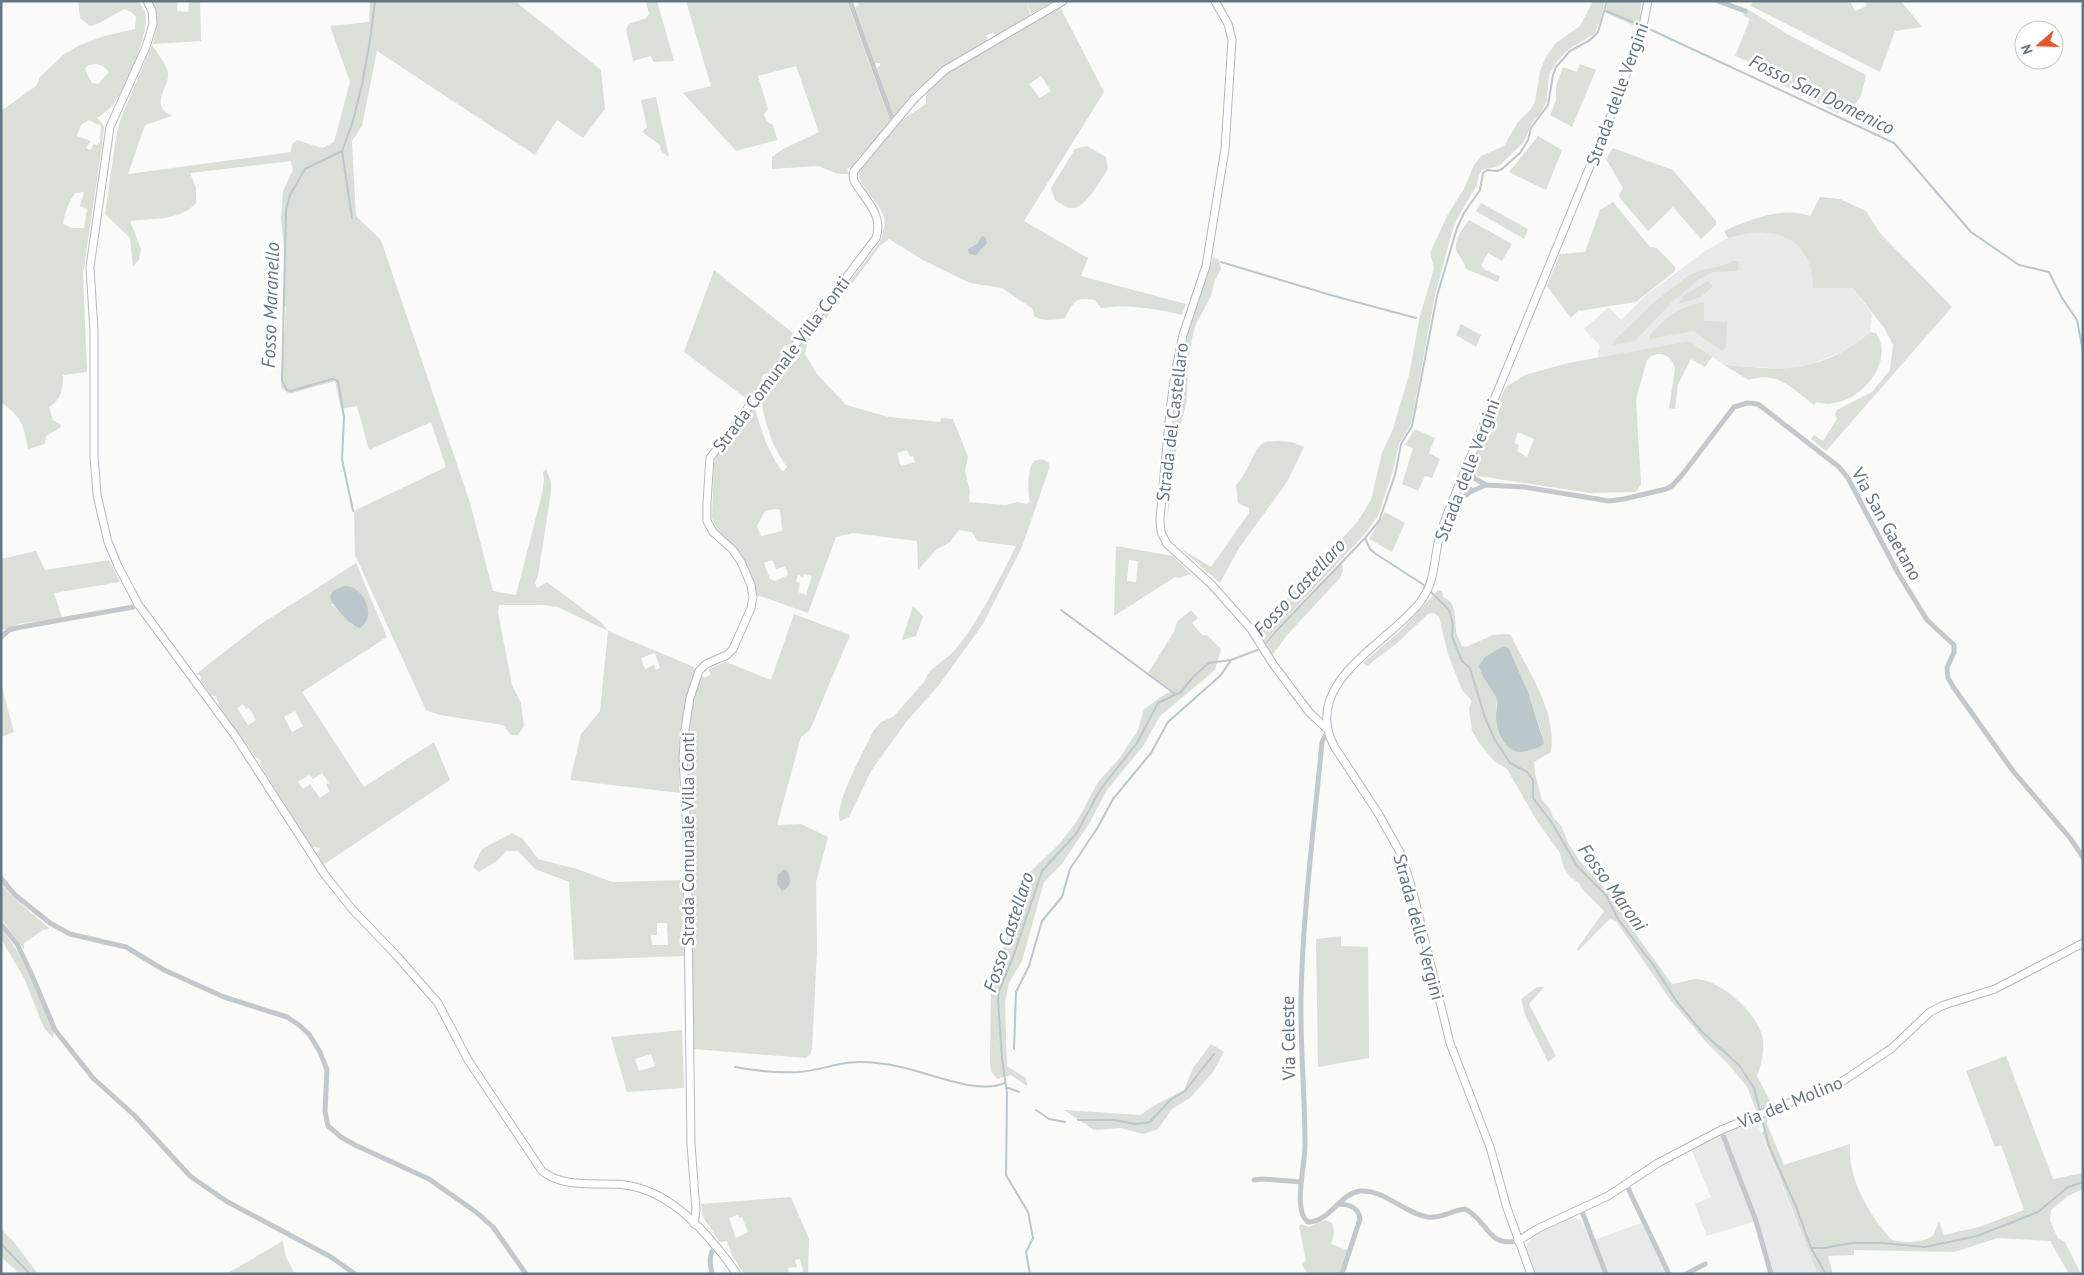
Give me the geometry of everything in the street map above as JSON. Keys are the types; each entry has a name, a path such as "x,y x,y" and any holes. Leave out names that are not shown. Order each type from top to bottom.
{"main road":[{"path":"147,1 152,11 153,24 146,47 110,127 90,267 94,331 94,455 97,495 112,554 138,604 236,737 325,875 352,909 402,961 438,1003 468,1060 542,1171 560,1181 624,1185 646,1190 668,1202 694,1224 738,1274"},
{"name":"Strada Comunale Villa Conti","path":"694,1224 696,1210 691,1153 687,833 683,757 685,729 690,698 699,671 706,664 728,655 733,649 751,608 753,597 751,585 741,562 714,532 709,525 706,515 709,464 712,454 873,243 878,231 879,221 874,209 854,181 853,175 914,99 945,70 1063,1"},
{"name":"Strada del Castellaro","path":"1215,1 1228,24 1232,40 1225,149 1206,266 1183,335 1175,374 1160,526 1163,538 1167,544 1211,584 1251,629 1309,712 1328,730"},
{"name":"Strada delle Vergini","path":"1531,1274 1518,1241 1490,1147 1450,1043 1413,892 1402,856 1378,813 1337,751 1328,730 1328,711 1337,684 1350,668 1409,614 1423,597 1430,584 1438,543 1450,507 1608,123 1643,27 1647,2"},
{"name":"Via del Molino","path":"1518,1241 1539,1228 1581,1209 1626,1184 1658,1163 1721,1130 1820,1092 1849,1078 1892,1048 1923,1018 1936,1010 1995,989 2083,944"}],"street":[{"path":"850,1 894,124"},
{"path":"1718,1 1745,11"},
{"name":"Via San Gaetano","path":"1450,507 1472,491 1486,485 1524,487 1609,501 1666,489 1672,486 1682,475 1734,407 1747,403 1758,404 1840,467 1848,478 1880,541 1922,612 1930,623 1954,645 1954,652 1946,668 1948,678 1954,688 2012,771 2070,838 2083,857"},
{"path":"1460,481 1474,478 1468,463"},
{"name":"Via San Gaetano","path":"1474,478 1486,485"},
{"path":"1460,481 1472,491"},
{"path":"1,637 9,630 16,628 133,607 138,604"},
{"name":"Via Celeste","path":"1328,730 1322,742 1302,966 1300,1024 1305,1144 1301,1182 1302,1208 1304,1217 1308,1222 1322,1218 1338,1204"},
{"path":"1,878 16,895 36,912 50,923 70,934 126,947 156,966 224,998 287,1017 299,1025 312,1040 327,1070 325,1110 328,1126 355,1145 429,1179 476,1212 493,1227 526,1274"},
{"path":"1,924 17,944 55,1030 93,1078 134,1115 190,1176 226,1201 331,1257 355,1274"},
{"path":"1721,1130 1750,1204 1771,1274"},
{"path":"1254,1180 1301,1182"},
{"path":"1626,1184 1669,1274"},
{"path":"1338,1204 1349,1195 1363,1191 1371,1192 1431,1218 1466,1209 1478,1218 1496,1240 1506,1242 1518,1241"},
{"path":"1338,1204 1355,1209 1359,1213 1360,1220 1342,1274"},
{"path":"1581,1209 1606,1274"},
{"path":"712,1274 709,1259 711,1252 716,1247"},
{"path":"1686,1274 1705,1264"}],"shaded area":[{"path":"78,1 137,1 141,4 146,18 139,52 128,79 116,101 97,118 104,126 83,273 87,372 63,375 61,393 57,401 49,407 53,420 61,425 60,428 46,436 45,444 28,449 21,422 1,402 1,111 36,86 40,77 63,55 78,46 104,36 135,29 136,17 124,9 102,22 90,26 80,18","holes":["96,64 103,66 109,72 98,84 92,83 85,68","89,120 101,126 100,142 97,145 93,144 91,150 86,148 91,141 77,136 81,125","84,192 80,206 87,209 84,228 72,228 63,224 70,200 75,193"]},
{"path":"152,1 178,1 177,11 188,12 189,1 200,1 201,41 153,44 157,22"},
{"path":"370,1 515,1 601,70 605,109 583,138 557,120 535,155 377,51 362,126 352,141 356,216 381,240 470,503 493,591 516,595 542,494 543,472 546,469 551,482 551,492 538,576 535,583 537,588 547,582 602,623 608,631 558,607 499,605 498,612 512,685 521,703 524,726 518,735 511,735 503,725 440,715 426,710 355,555 354,511 446,467 431,422 369,450 357,406 341,409 335,381 289,394 281,387 286,307 284,306 284,248 281,219 283,191 293,170 291,161 190,173 196,188 196,203 190,209 166,218 130,221 141,249 139,260 133,266 130,238 105,214 116,137 121,118 152,45 167,69 168,79 161,102 165,112 172,116 145,125 128,174 291,152 292,144 297,140 322,148 334,142 350,82 330,26 369,22"},
{"path":"646,1 657,1 674,61 653,62 651,56 633,61 626,29 629,24 646,18 649,14"},
{"path":"686,1 847,1 891,124 863,156 860,155 852,169 850,167 847,169 849,174 838,174 818,166 772,169 772,157 783,149 819,132 796,66 758,76 768,109 764,114 766,121 773,125 777,140 736,151 683,93 711,86"},
{"path":"858,1 1027,1 1030,15 996,36 993,33 987,35 987,42 942,69 913,93 894,118 877,68 880,65 875,63 855,7 859,5"},
{"path":"1027,1 1054,1 1031,14"},
{"path":"1593,1 1605,1 1600,21 1594,34 1569,49 1558,60 1549,75 1547,100 1541,113 1532,123 1524,142 1499,166 1482,170 1477,185 1458,217 1452,232 1435,295 1411,424 1399,444 1392,474 1378,516 1364,535 1266,642 1261,643 1255,634 1261,630 1274,613 1358,521 1371,500 1382,453 1393,429 1409,375 1420,316 1434,268 1430,253 1447,216 1464,189 1474,165 1481,156 1504,146 1518,122 1531,109 1535,102 1540,71 1546,57 1556,43 1580,26"},
{"path":"1608,1 1641,1 1640,26 1637,27 1606,13"},
{"path":"1753,1 1850,1 1855,11 1867,6 1865,1 1901,1 1922,27 1895,31 1880,72 1751,6"},
{"path":"1060,7 1104,92 1024,221 1088,258 1081,276 1186,304 1182,315 1142,307 1101,308 1095,300 1083,299 1073,304 1065,318 1045,320 1034,316 1033,309 1002,288 970,283 923,260 889,239 880,246 807,344 805,354 817,374 846,405 889,417 940,422 941,418 953,419 968,457 965,471 970,491 969,502 1006,505 1017,502 1027,504 1030,501 1029,481 1032,464 1034,461 1042,459 1048,462 1050,466 1022,547 983,624 939,685 907,721 871,771 849,817 840,821 841,802 874,730 881,722 893,717 925,681 930,672 950,655 963,640 988,601 1016,546 977,541 972,532 959,530 950,542 936,550 918,570 917,541 853,533 836,537 808,613 757,595 750,571 741,554 717,529 712,518 714,462 719,452 754,405 765,440 777,464 783,472 787,467 770,435 761,399 790,361 795,362 799,357 797,350 880,242 884,229 882,211 863,185 859,171 902,120 926,104 926,92 951,70","holes":["1041,76 1051,91 1040,98 1029,84","907,450 910,457 913,456 915,462 901,466 897,453","780,510 782,531 761,536 757,526 765,511","772,560 776,569 785,566 788,575 775,581 770,579 764,563","804,574 812,576 806,595 798,592 800,583 796,581 798,575 803,577"]},
{"path":"1746,8 1787,34 1866,75 1861,96 1850,111 1837,113 1773,80 1775,73 1735,56 1750,19 1743,15"},
{"path":"1580,64 1596,70 1572,127 1550,115 1556,100 1556,86 1563,67 1577,72"},
{"path":"656,97 669,157 661,151 660,145 642,132 647,127 641,100"},
{"path":"1538,136 1562,150 1546,190 1509,172"},
{"path":"1087,146 1106,157 1108,169 1086,200 1075,208 1070,208 1055,200 1051,188 1075,149"},
{"path":"1613,148 1673,170 1716,221 1716,225 1701,239 1673,207 1648,231 1620,198 1619,195 1623,188 1606,159"},
{"path":"1820,197 1840,199 1866,211 1879,232 1952,307 1826,451 1811,439 1814,435 1823,441 1837,419 1835,414 1837,410 1872,392 1890,370 1893,345 1885,329 1853,288 1813,288 1811,270 1806,256 1797,245 1787,238 1759,232 1728,238 1724,231 1777,213 1799,213 1810,216"},
{"path":"1613,202 1650,247 1657,248 1675,267 1675,271 1636,302 1578,311 1571,318 1547,286 1560,254 1585,252 1600,210"},
{"path":"1481,203 1528,229 1524,239 1476,211"},
{"path":"1469,220 1512,244 1502,261 1488,253 1481,265 1485,270 1500,276 1498,282 1466,269 1456,250 1457,241"},
{"path":"1742,233 1781,234 1801,247 1808,259 1813,274 1813,288 1853,288 1872,314 1870,332 1858,344 1843,351 1808,366 1789,369 1724,365 1690,341 1599,358 1600,346 1584,329 1609,307 1621,320 1646,295 1705,251 1728,238"},
{"path":"982,236 986,238 987,243 976,255 969,254 968,249 977,244"},
{"path":"1213,258 1219,259 1221,269 1215,280 1211,296 1195,326 1191,343 1187,400 1178,436 1167,522 1175,413 1187,336"},
{"path":"1732,261 1739,261 1738,271 1713,272 1699,279 1672,302 1635,341 1612,345 1653,303 1689,275 1701,270 1722,266"},
{"path":"714,270 798,337 789,349 785,345 781,350 786,354 771,373 764,374 761,378 764,382 751,399 747,399 684,352"},
{"path":"1708,281 1713,286 1701,297 1678,304 1683,296"},
{"path":"1704,302 1704,321 1727,322 1726,346 1722,351 1694,331 1650,339 1649,336 1673,314 1686,307"},
{"path":"1461,324 1481,335 1476,347 1456,335"},
{"path":"1870,332 1876,333 1881,346 1881,359 1876,372 1868,384 1856,394 1830,404 1817,402 1814,405 1792,387 1776,379 1768,377 1749,380 1724,365 1765,368 1800,367 1822,361 1844,351"},
{"path":"1690,341 1712,357 1705,367 1691,359 1678,384 1675,409 1669,408 1675,369 1671,360 1659,354 1647,360 1636,399 1641,484 1636,492 1590,493 1478,476 1475,470 1475,463 1480,443 1490,424 1494,424 1497,416 1493,413 1506,387 1525,375 1568,363","holes":["1518,432 1534,439 1527,457 1517,451 1519,445 1514,443"]},
{"path":"1415,429 1435,438 1429,453 1440,459 1432,478 1425,476 1418,491 1402,484 1413,448 1405,445"},
{"path":"1265,442 1291,442 1304,447 1287,482 1239,548 1220,583 1181,549 1211,567 1249,513 1249,508 1238,503 1236,485 1244,475 1257,449"},
{"path":"1385,512 1405,523 1392,552 1369,539"},
{"path":"1116,546 1173,556 1191,574 1180,578 1175,577 1114,616","holes":["1129,560 1138,561 1136,582 1127,581"]},
{"path":"36,551 45,570 109,560 120,582 54,593 62,618 18,624 1,631 1,559"},
{"path":"356,563 387,637 302,692 364,787 434,742 450,780 323,865 314,852 319,852 320,848 311,847 260,765 261,761 256,758 219,706 216,696 212,696 200,680 200,675 196,674 258,626","holes":["331,604 367,605 354,626","243,704 246,709 249,708 256,720 248,725 237,708","295,711 303,726 292,732 284,717","322,773 329,783 326,785 330,791 320,798 310,784 303,789 298,782 309,775 313,779"]},
{"path":"1342,563 1343,571 1340,578 1287,635 1272,656 1266,646 1277,631"},
{"path":"344,586 357,590 366,602 368,616 360,628 347,620 331,601 330,597 333,591"},
{"path":"1438,590 1442,591 1443,597 1453,607 1456,632 1462,646 1466,647 1493,635 1508,634 1511,636 1540,692 1550,721 1552,736 1551,752 1534,762 1542,800 1562,827 1568,843 1579,860 1616,901 1627,922 1672,984 1695,979 1716,985 1738,1001 1755,1021 1761,1031 1763,1041 1762,1059 1757,1076 1770,1101 1771,1112 1767,1117 1767,1124 1784,1165 1850,1144 1852,1170 1856,1183 1868,1208 1892,1240 1913,1242 1933,1236 1939,1221 1944,1235 1979,1227 2024,1210 2001,1145 1995,1147 1966,1071 2006,1056 2053,1179 2083,1173 2083,1189 2068,1196 2051,1210 2050,1221 2058,1238 2065,1242 2081,1274 2069,1274 2050,1241 1998,1238 1954,1252 1854,1250 1854,1255 1828,1256 1833,1274 1818,1274 1762,1133 1764,1130 1747,1087 1669,998 1616,921 1610,919 1578,951 1577,949 1604,911 1583,890 1579,883 1570,877 1563,866 1560,853 1537,821 1507,769 1494,761 1472,731 1469,708 1472,701 1462,690 1448,654 1439,617 1434,613 1428,614 1396,644 1367,666 1363,663 1399,632","holes":["1485,680 1529,695 1542,735 1529,750 1522,752 1496,714 1497,698"]},
{"path":"913,606 923,616 916,636 902,640"},
{"path":"1191,610 1198,618 1192,623 1202,635 1207,635 1221,649 1215,670 1160,716 1144,745 1107,790 1089,824 1061,865 1044,882 1022,961 1009,983 1005,1002 1007,1066 1026,1078 1027,1086 1011,1075 997,1079 991,1071 990,1061 991,983 997,961 1017,916 1020,898 1019,883 1060,843 1077,821 1098,782 1119,759 1138,730 1144,709 1165,694 1173,691 1148,673 1174,632 1177,622"},
{"path":"794,614 850,635 810,730 801,737 777,825 801,824 828,837 816,882 817,950 812,1049 810,1055 806,1058 694,1049 691,921 696,918 696,912 692,909 687,750 693,697 701,675 704,678 711,674 708,669 726,662 771,680"},
{"path":"608,631 694,667 696,672 686,703 681,731 679,760 680,793 570,780 581,734 600,711","holes":["655,653 660,668 656,670 654,665 645,669 641,658"]},
{"path":"1504,646 1509,649 1529,695 1544,743 1527,751 1520,752 1514,750 1504,742 1498,729 1496,716 1497,699 1479,666 1485,657"},
{"path":"1,684 14,732 1,737"},
{"path":"512,833 522,838 538,859 577,869 612,882 684,880 684,907 681,912 684,913 681,919 684,919 684,927 682,929 684,934 682,938 684,941 684,956 574,960 569,882 535,869 518,851 506,851 497,861 479,872 473,867 482,849","holes":["657,923 667,923 668,945 652,945 651,935 657,935"]},
{"path":"784,869 789,874 790,883 782,891 777,884 778,875"},
{"path":"1,883 14,898 50,929 43,930 24,943 24,950 1,918"},
{"path":"1,928 18,952 31,979 54,1033 53,1038 44,1028 24,978 1,939"},
{"path":"1341,936 1341,946 1368,947 1369,1058 1318,1067 1316,939"},
{"path":"1537,987 1544,987 1529,1004 1556,1056 1548,1062 1525,1015 1521,999"},
{"path":"682,1030 684,1088 627,1092 611,1037","holes":["651,1054 655,1066 639,1071 635,1059"]},
{"path":"1211,1044 1224,1052 1213,1072 1190,1098 1172,1109 1158,1129 1143,1134 1120,1128 1094,1130 1064,1110 1140,1115 1184,1090 1193,1068"},
{"path":"1752,1120 1754,1124 1757,1123 1818,1274 1771,1274 1756,1221 1707,1236 1695,1204 1711,1197 1691,1149"},
{"path":"791,1197 809,1239 808,1274 799,1274 803,1271 800,1259 795,1260 797,1267 788,1268 789,1274 744,1274 732,1255 727,1241 720,1242 703,1217 701,1204","holes":["738,1215 739,1218 742,1217 748,1232 736,1238 729,1218"]},
{"path":"1573,1217 1580,1220 1583,1224 1591,1241 1644,1222 1669,1274 1536,1274 1526,1248 1528,1242 1536,1234"},
{"path":"1325,1220 1332,1223 1333,1226 1334,1233 1331,1244 1350,1251 1342,1274 1308,1274 1302,1265 1306,1260 1299,1226 1301,1224 1309,1227"},
{"path":"1,1229 14,1242 38,1274 20,1274 1,1257"},
{"path":"283,1241 286,1257 295,1274 226,1274"}],"waterway":[{"name":"Fosso Maranello","path":"352,218 342,151 352,124 362,85 375,1"},
{"name":"Fosso Castellaro","path":"1264,646 1379,521 1395,475 1401,444 1412,426 1437,296 1457,228 1464,213 1480,190 1483,173 1487,170 1497,171 1502,169 1520,153 1528,140 1531,128 1548,105 1556,67 1570,51 1590,40 1598,32 1607,1"},
{"name":"Fosso San Domenico","path":"1606,11 1640,25"},
{"name":"Fosso San Domenico","path":"1645,27 1894,143 1971,232 2019,265 2049,272 2062,298 2077,320 2083,352"},
{"name":"Fosso Maranello","path":"342,151 305,169 290,195 286,210 282,381 287,390 291,391 332,379 338,381 344,417 342,459 353,511"},
{"path":"1221,262 1416,318"},
{"name":"Fosso Maroni","path":"1365,538 1370,549 1376,554 1427,587"},
{"name":"Fosso Maroni","path":"1430,591 1449,610 1453,624 1452,637 1462,661 1470,668 1485,718 1495,740 1510,763 1527,772 1533,780 1533,798 1552,823 1577,866 1606,895 1618,919 1654,966 1677,1002 1702,1032 1739,1065 1754,1088 1769,1146 1797,1209 1811,1248 1826,1274"},
{"path":"1061,610 1175,694"},
{"name":"Fosso Castellaro","path":"1030,1274 1026,1252 1033,1238 1028,1212 1006,1175 1007,1093 1002,1059 998,999 999,991 1013,957 1042,871 1076,834 1100,790 1137,743 1158,703 1181,692 1194,676 1209,663 1231,660 1260,649"},
{"path":"1014,1049 1016,992 1029,966 1042,921 1062,897 1070,869 1098,827 1113,799 1151,753 1168,722 1221,675 1231,660"},
{"path":"1078,1120 1114,1120 1135,1124 1150,1122 1170,1100 1185,1091 1214,1054"},
{"path":"735,1067 751,1070 799,1072 847,1063 871,1062 901,1067 968,1085 994,1086 1005,1083"},
{"path":"1006,1087 1019,1092"},
{"path":"1036,1110 1049,1119 1065,1122"},
{"path":"1811,1248 1824,1248 1852,1243 1883,1243 1925,1247 1977,1236 2038,1212 2068,1187 2083,1182"},
{"path":"1,1244 30,1274"}]}
